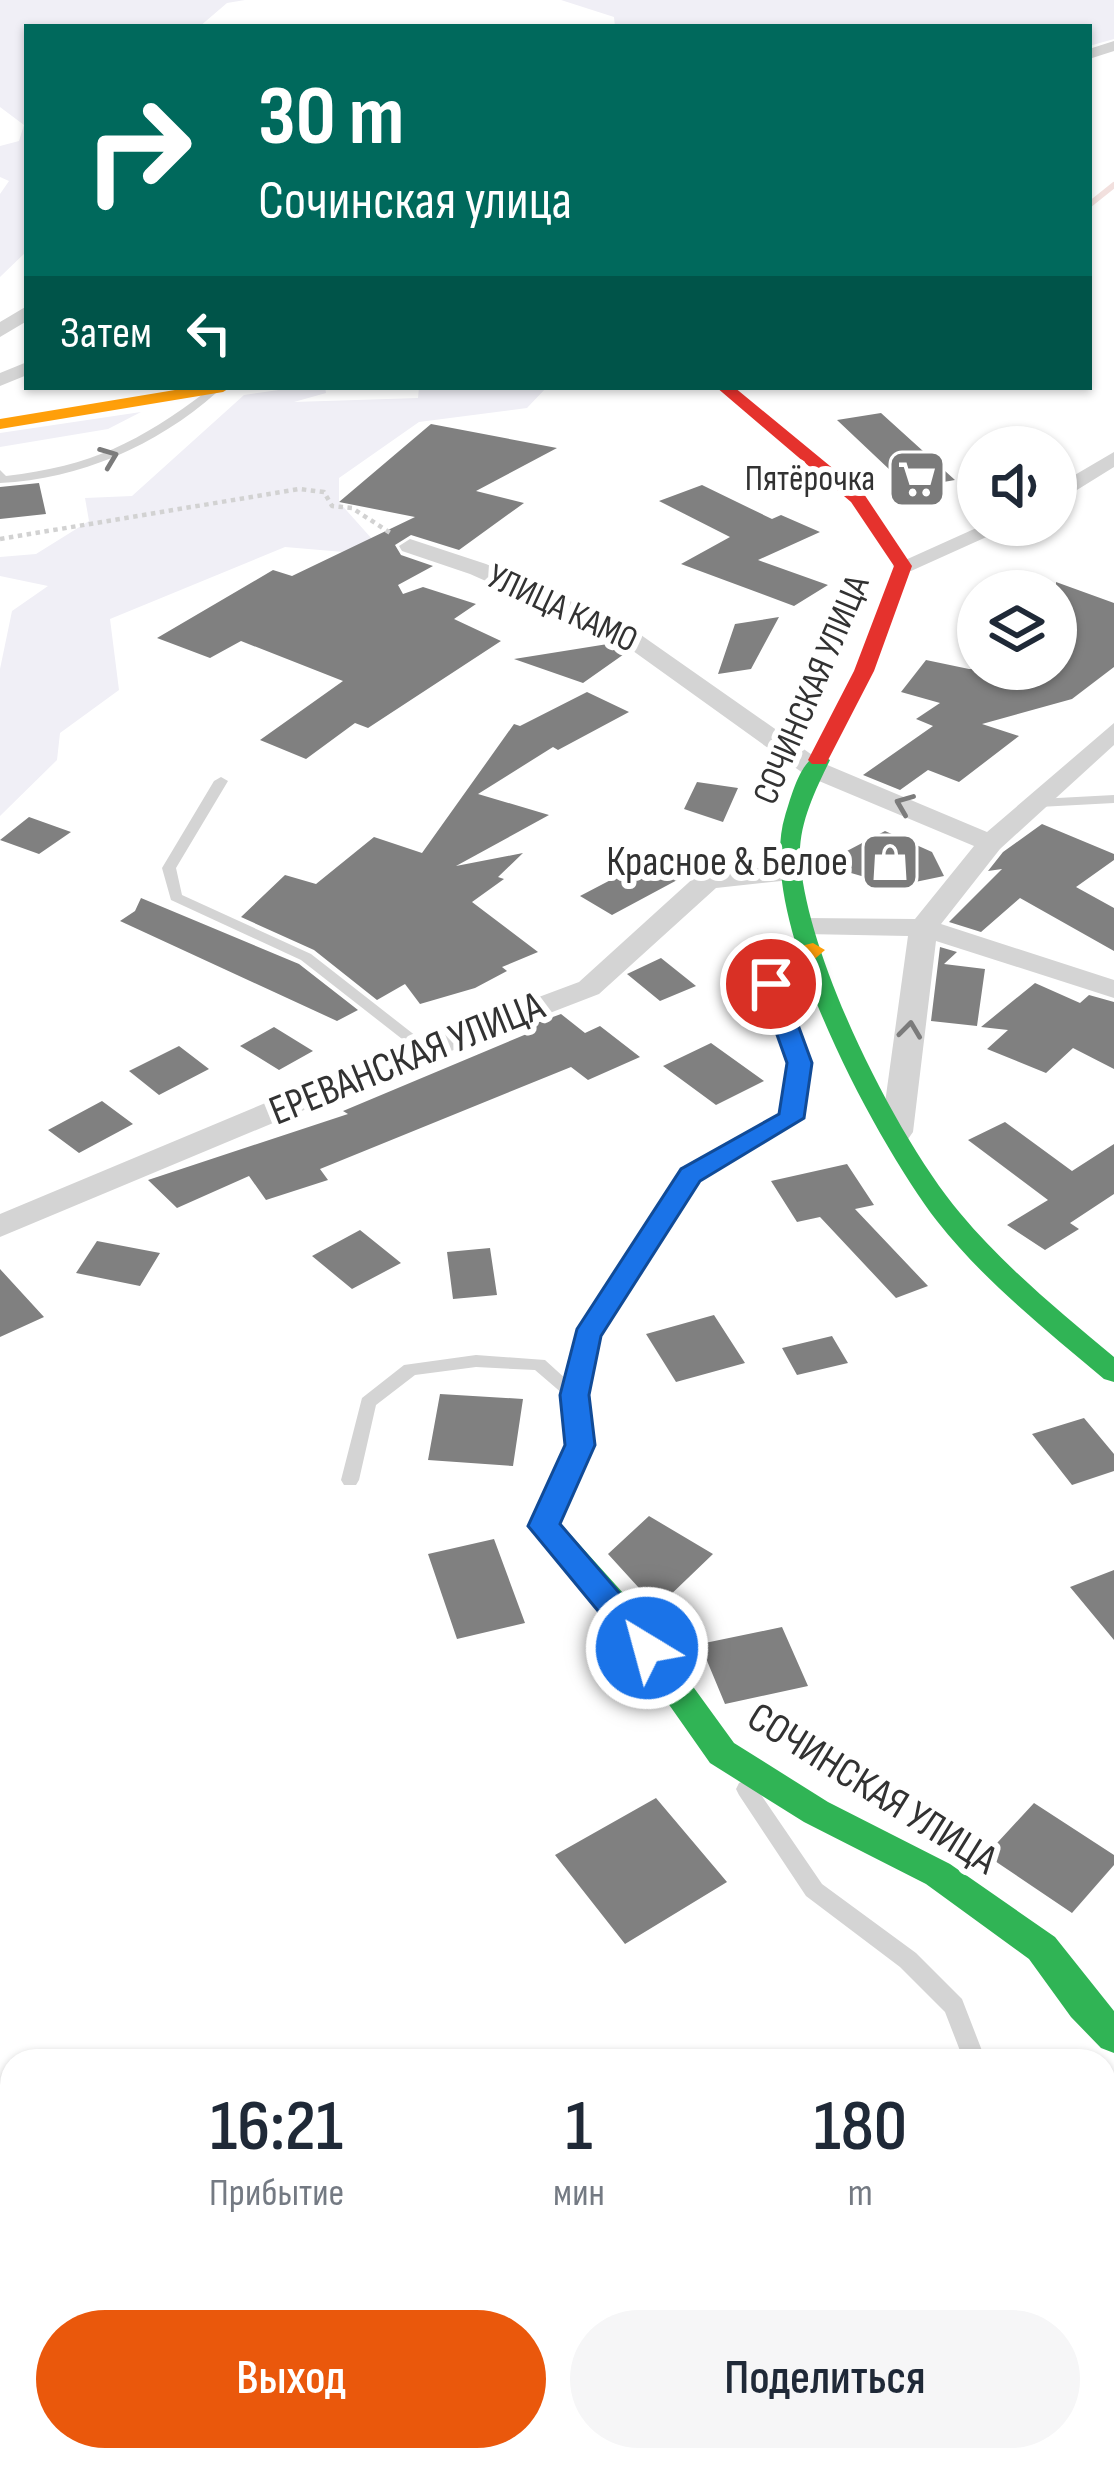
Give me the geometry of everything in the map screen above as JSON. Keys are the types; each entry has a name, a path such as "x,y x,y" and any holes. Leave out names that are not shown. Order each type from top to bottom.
{"main road":[{"path":"0,424 34,422 204,390"},
{"name":"СОЧИНСКАЯ УЛИЦА","path":"728,390 858,498 903,566 860,681 795,813 790,873 848,1039 941,1208 1035,1307 1114,1372"},
{"name":"СОЧИНСКАЯ УЛИЦА","path":"809,938 771,984 800,1063 791,1118 691,1175 587,1336 574,1395 580,1445 544,1526 622,1613 722,1753 816,1812 938,1874 1042,1948 1114,2036"}],"street":[{"path":"0,412 34,422"},
{"path":"1077,482 1114,458"},
{"path":"903,566 957,544"},
{"name":"УЛИЦА КАМО","path":"410,546 478,569 623,633 816,770 990,843"},
{"path":"897,1132 923,928 990,843 1114,731"},
{"name":"ЕРЕВАНСКАЯ УЛИЦА","path":"0,1226 425,1050 589,988 708,880 790,873"},
{"path":"809,938 923,928 1114,989"}],"lane":[{"path":"0,473 2,480 64,474 143,444 216,390"},
{"path":"221,781 169,868 176,897 306,957 425,1050"},
{"path":"1039,802 1114,800"},
{"path":"350,1480 368,1402 410,1369 476,1361 539,1364 574,1395"},
{"path":"722,1753 814,1890 908,1960 954,2006 970,2049"}],"path":[{"path":"0,539 299,488 324,492 332,506 352,508 410,546"}],"shaded area":[{"path":"0,0 245,0 227,3 202,24 24,24 24,125 0,107"},
{"path":"561,0 1114,0 1114,39 1092,45 1092,24 615,24 614,17"},
{"path":"24,125 24,254 0,277 0,194 9,181 0,177 0,146 19,141"},
{"path":"326,390 294,402 418,398 419,390 544,390 527,408 419,422 339,478 339,502 381,549 367,554 285,547 110,619 119,690 60,733 57,760 0,816 0,669 12,611 48,586 0,576 0,557 36,554 89,521 85,498 132,496 244,395"},
{"path":"141,412 108,429 0,447 0,433"}],"building":[{"path":"881,413 955,480 909,488 837,420"},
{"path":"431,424 557,448 476,491 524,503 459,550 411,535 395,545 401,555 433,566 398,585 403,594 423,587 476,604 454,619 501,641 368,728 355,723 306,759 260,740 343,681 241,641 210,658 157,638 273,570 292,576 415,517 339,502"},
{"path":"39,483 46,514 0,519 0,487"},
{"path":"702,485 772,519 781,515 820,532 758,560 828,585 794,606 681,564 730,537 659,501"},
{"path":"1077,590 1114,603 1114,667 1072,699 982,724 1019,736 959,782 928,770 900,790 863,775 933,726 916,719 940,703 901,692 926,660 957,666 957,690 1077,690"},
{"path":"779,617 751,669 718,674 735,624"},
{"path":"614,643 627,652 583,683 514,659"},
{"path":"587,692 629,712 558,750 553,747 478,794 549,815 456,866 523,853 498,877 504,879 472,902 538,952 502,967 507,971 475,988 420,1004 405,984 377,1000 314,950 241,917 285,875 316,884 374,837 422,853 514,724 520,726"},
{"path":"697,782 738,788 723,822 684,809"},
{"path":"29,817 71,832 39,854 0,840"},
{"path":"1042,824 1114,854 1114,860 1076,887 1114,908 1114,951 1020,898 981,932 949,922 1002,869 988,871 1003,852"},
{"name":"Красное & Белое","path":"885,831 932,852 944,876 896,886 851,873 845,852"},
{"path":"666,851 707,864 612,915 580,896"},
{"path":"141,898 299,964 358,1010 337,1021 120,921 135,911"},
{"path":"940,947 957,952 944,964 985,969 977,1026 931,1021"},
{"path":"661,958 696,986 660,1001 627,974"},
{"path":"1035,983 1080,1003 1089,995 1114,1002 1114,1069 1073,1048 1046,1073 987,1049 1008,1030 981,1027"},
{"path":"561,1014 585,1033 600,1026 640,1057 588,1080 571,1067 320,1169 328,1180 266,1200 249,1176 177,1208 148,1180 348,1114 343,1111 529,1033 523,1028"},
{"path":"274,1027 313,1051 279,1070 240,1046"},
{"path":"711,1043 764,1081 716,1105 663,1066"},
{"path":"179,1046 209,1069 159,1095 129,1071"},
{"path":"102,1101 133,1124 79,1153 48,1130"},
{"path":"1005,1122 1072,1171 1114,1144 1114,1194 1070,1223 1079,1229 1045,1250 1007,1225 1048,1200 968,1140"},
{"path":"847,1164 874,1205 855,1209 928,1286 896,1298 820,1217 797,1222 771,1181"},
{"path":"360,1230 401,1263 352,1289 312,1256"},
{"path":"97,1241 160,1253 140,1286 76,1273"},
{"path":"490,1248 497,1295 453,1299 447,1252"},
{"path":"0,1269 44,1317 0,1337"},
{"path":"714,1315 745,1363 676,1382 646,1334"},
{"path":"832,1336 848,1363 797,1375 782,1348"},
{"path":"440,1394 523,1399 513,1466 428,1460"},
{"path":"1084,1418 1114,1454 1114,1471 1072,1485 1032,1434"},
{"path":"649,1516 713,1554 663,1602 639,1588 608,1554"},
{"path":"494,1539 525,1623 457,1639 428,1554"},
{"path":"1114,1570 1114,1640 1070,1587"},
{"path":"782,1627 808,1686 725,1704 700,1644"},
{"path":"656,1798 727,1882 625,1944 555,1855"},
{"path":"1034,1803 1114,1855 1114,1865 1072,1913 986,1855"}],"waterway":[{"path":"1092,203 1114,185"}],"traffic: fast":[{"path":"819,760 795,819 789,856 807,940 848,1043 899,1142 947,1215 1006,1278 1114,1372"},
{"path":"559,1491 544,1525 622,1613 722,1753 816,1812 938,1874 1042,1948 1084,2006 1114,2036"}],"traffic: slow":[{"path":"0,424 205,390"},
{"path":"559,1491 580,1445 574,1395 587,1336 691,1175 791,1118 800,1063 771,984 813,950"}],"traffic: jam":[{"path":"728,390 858,498 903,566 864,671 819,760"}],"place":[{"name":"Пятёрочка","path":"917,479"},
{"name":"Красное & Белое","path":"890,862"}],"route":[{"path":"647,1648 544,1526 580,1445 574,1395 587,1336 691,1175 791,1118 800,1063 771,984"}]}
